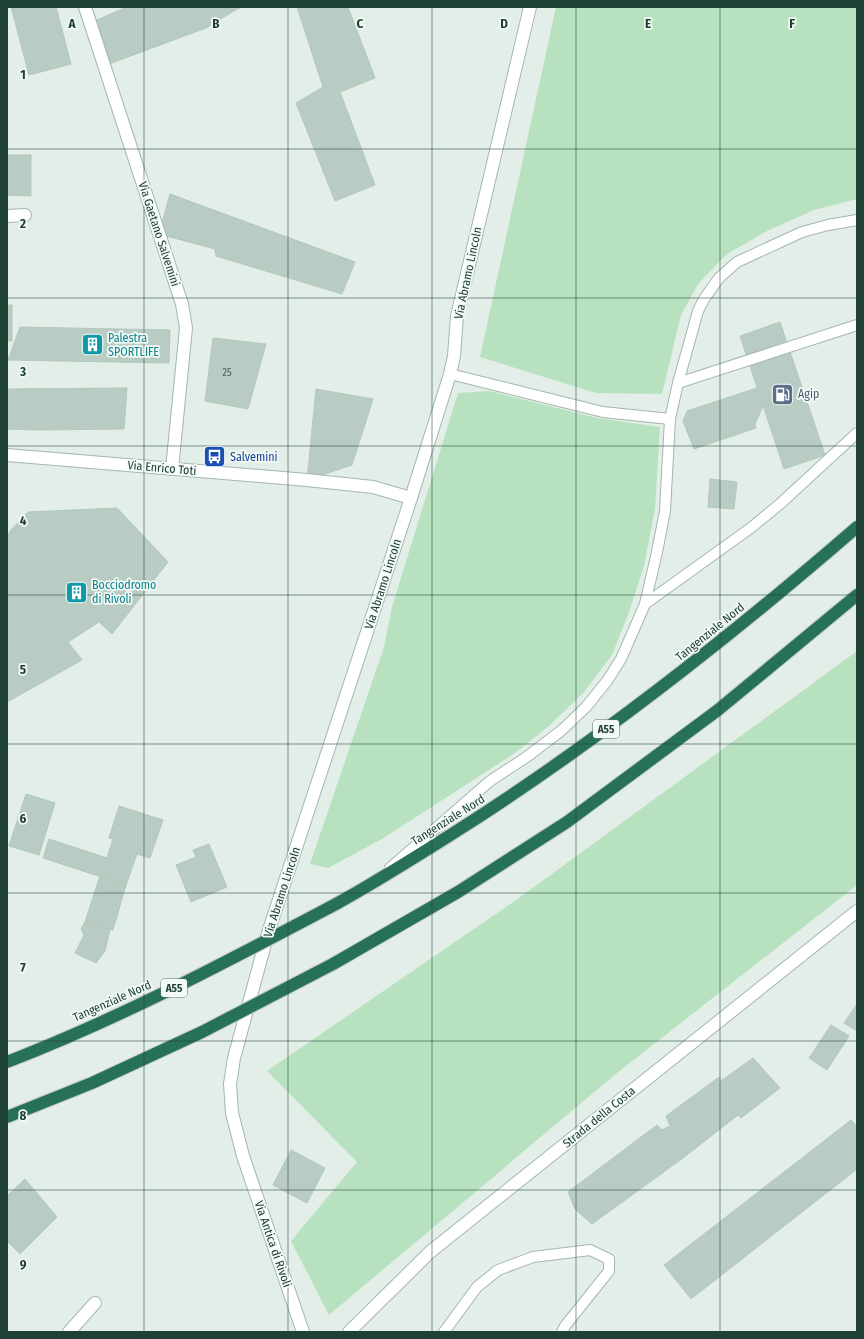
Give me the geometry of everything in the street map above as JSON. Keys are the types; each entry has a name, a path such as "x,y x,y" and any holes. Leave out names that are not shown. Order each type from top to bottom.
{"highway":[{"name":"Tangenziale Nord","path":"7,1062 141,1004 240,955 372,884 512,796 621,718 710,651 795,581 857,527"},
{"path":"7,1117 92,1083 188,1038 332,964 458,892 566,822 718,710 857,594"}],"street":[{"name":"Via Gaetano Salvemini","path":"85,7 182,304 186,328 172,469"},
{"name":"Via Abramo Lincoln","path":"243,1156 232,1112 230,1084 234,1058 268,933 412,498 450,374 454,356 459,308 530,7"},
{"path":"7,216 25,215"},
{"name":"Via Enrico Toti","path":"7,455 307,480 373,487 412,498"},
{"name":"Strada della Costa","path":"349,1332 430,1252 857,911"},
{"name":"Via Antica di Rivoli","path":"243,1156 303,1332"},
{"path":"69,1332 95,1303"}],"lane":[{"path":"372,884 490,780 528,756 556,734 586,707 607,681 621,658 645,604 665,510 670,419 678,383 698,311 704,298 719,278 737,262 802,232 828,225 857,220"},
{"path":"678,383 857,324"},
{"path":"450,374 603,412 670,419"},
{"path":"645,604 764,517 857,433"},
{"path":"444,1332 477,1287 498,1270 533,1257 590,1250 609,1258 609,1271 562,1332"}],"green space":[{"path":"556,7 857,7 857,199 814,210 767,231 727,254 698,284 681,315 662,394 596,393 480,357"},
{"path":"489,391 597,418 660,427 655,509 644,566 629,612 612,655 584,692 550,725 515,753 382,839 328,868 310,864 384,647 392,607 458,393"},
{"path":"857,651 857,885 617,1073 329,1315 291,1241 357,1162 267,1071 519,898"}],"building":[{"path":"11,7 56,7 71,64 29,75"},
{"path":"127,7 243,7 237,9 206,28 109,64 90,23"},
{"path":"297,7 348,7 375,78 340,92 375,185 335,201 296,103 323,87"},
{"path":"7,155 31,155 31,196 7,195"},
{"path":"170,194 355,262 342,294 216,256 215,249 159,234"},
{"path":"7,305 12,305 12,341 7,341"},
{"path":"780,322 825,455 784,469 740,336"},
{"name":"Palestra SPORTLIFE","path":"20,327 170,330 169,363 8,360"},
{"path":"213,338 266,344 248,409 205,401"},
{"path":"127,388 124,429 7,429 7,389"},
{"path":"757,388 763,406 755,424 756,428 694,449 683,421 687,411"},
{"path":"316,389 373,399 352,465 307,480"},
{"path":"710,479 737,482 734,509 708,507"},
{"name":"Bocciodromo di Rivoli","path":"117,508 168,562 112,634 99,622 68,642 82,660 7,702 7,538 10,531 28,512"},
{"path":"26,794 55,803 39,855 9,846"},
{"path":"119,806 163,820 150,858 137,854 126,885 43,858 49,839 107,858 113,839 109,838"},
{"path":"209,844 227,887 191,902 176,865 196,857 193,850"},
{"path":"100,876 126,885 113,930 85,922"},
{"path":"85,922 110,930 105,951 96,963 75,953 84,935 81,929"},
{"path":"857,1004 857,1031 844,1023"},
{"path":"831,1025 849,1036 827,1070 809,1058"},
{"path":"753,1058 780,1088 741,1118 738,1115 683,1158 592,1224 575,1209 568,1192 657,1125 662,1130 670,1126 666,1116 719,1077 721,1081"},
{"path":"851,1120 857,1127 857,1169 691,1299 664,1265"},
{"path":"291,1150 325,1168 307,1203 273,1185"},
{"path":"25,1179 57,1217 20,1254 7,1241 7,1196"}],"place":[{"name":"Palestra SPORTLIFE","path":"92,345"},
{"name":"Agip","path":"783,394"},
{"name":"Salvemini","path":"215,457"},
{"name":"Bocciodromo di Rivoli","path":"76,592"}]}
